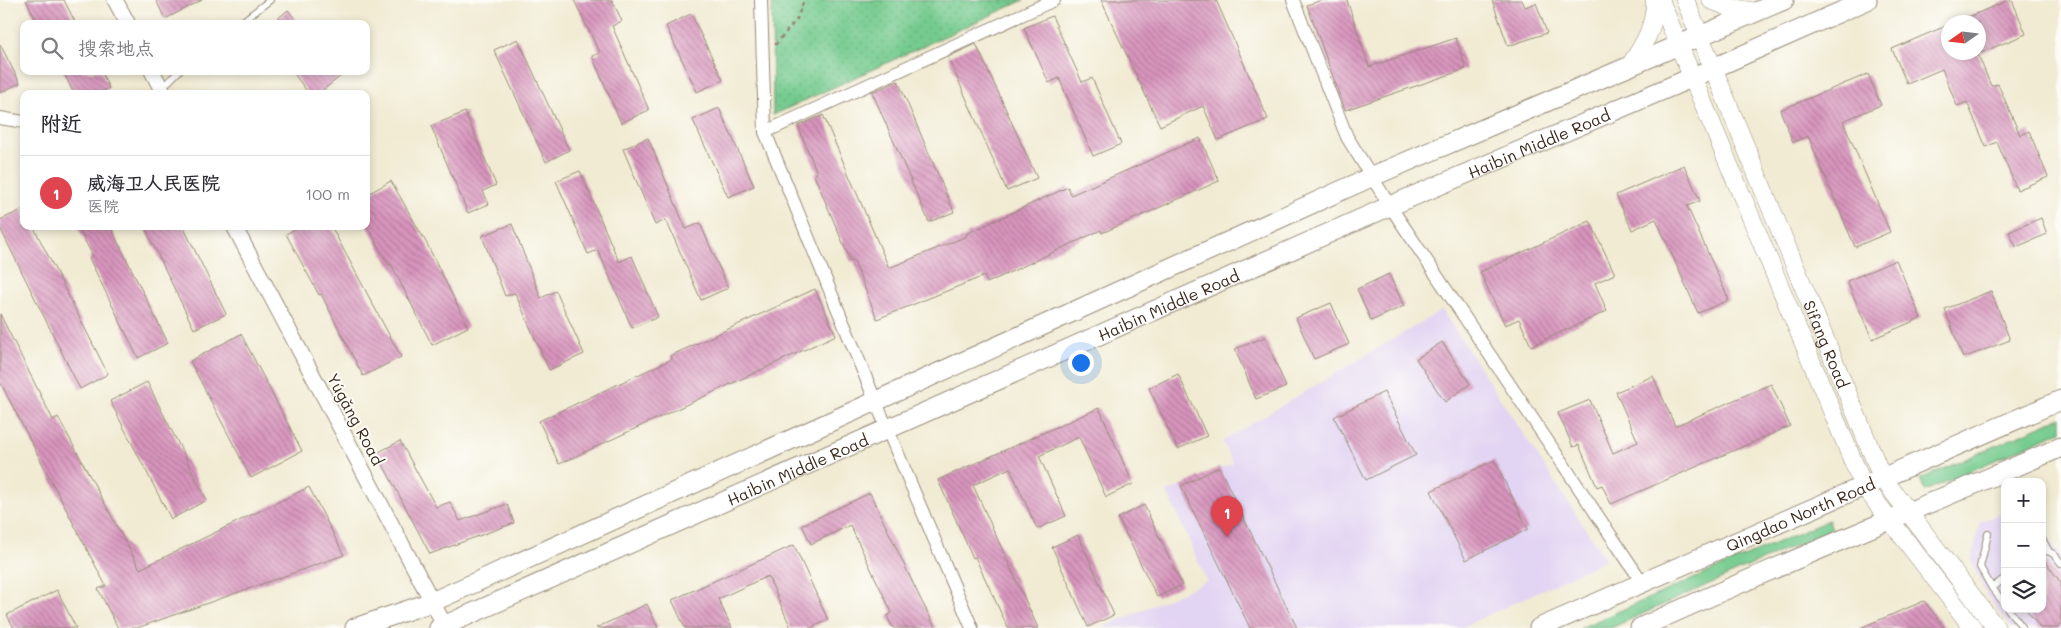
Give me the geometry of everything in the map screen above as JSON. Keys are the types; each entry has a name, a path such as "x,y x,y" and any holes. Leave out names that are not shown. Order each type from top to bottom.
{"main road":[{"path":"1630,67 1647,40 1655,17 1655,0"},
{"name":"Sifang Road","path":"1660,0 1863,485 1973,628"},
{"name":"Sifang Road","path":"1685,0 1882,477 1996,628"},
{"path":"1711,0 1732,8 1756,12"},
{"name":"Haibin Middle Road","path":"355,628 432,602 1371,177 1784,0"},
{"name":"Haibin Middle Road","path":"443,627 1390,206 1692,78 1867,0"},
{"name":"Qingdao North Road","path":"1539,628 2061,400"},
{"path":"1640,628 1730,587 1909,513 2061,446"}],"street":[{"path":"115,0 126,20"},
{"path":"761,0 765,132 887,429 972,628"},
{"path":"765,132 1054,0"},
{"path":"1293,0 1347,137 1390,206 1642,582"},
{"path":"153,75 158,90"},
{"path":"0,118 20,121"},
{"name":"Yúgǎng Road","path":"236,230 432,602 443,627"}],"lane":[{"path":"244,20 270,0"},
{"path":"161,90 175,75"},
{"path":"1988,534 1980,567 2001,599"},
{"path":"2046,551 2061,563"},
{"path":"1992,588 2001,581"},
{"path":"2011,613 2022,628"}],"path":[{"path":"772,48 786,35 797,20 804,0"}],"shaded area":[{"path":"1442,310 1606,560 1460,628 1102,628 1207,581 1167,492 1233,463 1222,441"},
{"path":"2001,513 2001,613 2046,613 2046,534 2061,555 2061,628 2011,628 1987,596 1971,561 1980,522"}],"green space":[{"path":"783,0 1024,0 773,115 772,2"},
{"path":"2061,417 2061,431 1925,491 1920,479"},
{"path":"1829,520 1832,529 1611,628 1580,628"}],"building":[{"path":"26,0 64,0 74,20 36,20"},
{"path":"156,0 202,0 165,19"},
{"path":"574,0 612,0 622,21 612,26 649,110 621,123 592,56 600,53"},
{"path":"1101,0 1216,0 1268,119 1218,140 1203,106 1160,126"},
{"path":"1322,0 1347,0 1369,67 1456,38 1466,69 1345,110 1307,5"},
{"path":"1492,0 1522,0 1525,7 1536,3 1547,33 1508,46"},
{"path":"2012,0 2026,34 1986,51 1986,15 1973,15"},
{"path":"288,10 296,20 276,20"},
{"path":"691,14 723,80 697,92 666,26"},
{"path":"1052,16 1082,82 1092,78 1121,144 1093,156 1059,78 1049,83 1024,28"},
{"path":"1941,28 1941,60 1980,60 1991,86 1998,84 2020,135 2029,131 2048,177 2017,190 1997,142 1986,147 1967,102 1957,106 1942,69 1907,84 1892,49"},
{"path":"518,39 569,150 546,162 494,50"},
{"path":"0,44 20,83 0,93"},
{"path":"976,44 1037,178 1007,191 948,57"},
{"path":"1868,74 1881,105 1843,121 1890,232 1855,247 1808,136 1793,142 1780,110"},
{"path":"65,75 103,75 109,88 105,90 72,90"},
{"path":"295,75 342,75 323,90 306,90"},
{"path":"898,81 954,212 929,222 872,92"},
{"path":"719,108 754,186 728,197 693,120"},
{"path":"465,112 496,185 483,191 489,204 468,213 431,126"},
{"path":"823,115 889,268 967,236 966,234 1068,187 1071,195 1200,138 1219,181 1102,233 1101,230 987,283 984,276 877,319 854,261 851,262 814,175 817,173 798,126"},
{"path":"648,138 686,229 700,223 728,288 701,300 666,220 655,225 623,149"},
{"path":"1684,165 1700,201 1687,206 1729,300 1698,313 1656,219 1632,230 1616,195"},
{"path":"580,171 619,262 632,256 658,317 632,328 598,250 588,254 556,181"},
{"path":"391,181 427,244 468,327 432,345 391,264 389,265 369,230 370,193"},
{"path":"20,211 20,230 35,230 108,374 80,389 0,228 0,220"},
{"path":"2041,218 2047,234 2016,247 2009,232"},
{"path":"1590,221 1615,274 1595,283 1607,311 1531,346 1519,319 1505,325 1480,272"},
{"path":"512,224 541,298 556,291 584,354 549,370 515,293 505,296 482,236"},
{"path":"79,230 112,230 168,343 138,358 89,258 93,256"},
{"path":"146,230 185,230 226,314 194,329"},
{"path":"294,230 333,230 401,357 363,376 321,294 319,295 286,234"},
{"path":"1896,260 1921,318 1872,339 1847,281"},
{"path":"1389,274 1404,306 1371,321 1357,289"},
{"path":"815,289 836,335 559,464 539,421 672,359 670,356"},
{"path":"1991,291 2010,340 1963,358 1945,309"},
{"path":"1331,303 1349,344 1314,359 1296,318"},
{"path":"0,314 53,420 58,417 140,569 309,487 344,555 137,628 118,628 98,589 106,586 0,382"},
{"path":"241,334 302,451 251,478 190,361"},
{"path":"1265,337 1286,387 1256,399 1235,349"},
{"path":"1442,342 1470,384 1445,402 1416,359"},
{"path":"1178,374 1207,436 1178,449 1149,388"},
{"path":"1653,376 1675,426 1771,384 1790,426 1611,504 1602,485 1597,487 1579,445 1573,447 1558,413 1590,400 1613,453 1638,442 1616,392"},
{"path":"147,382 207,500 171,519 110,401"},
{"path":"1384,392 1416,455 1366,480 1334,417"},
{"path":"1099,408 1133,484 1106,497 1079,437 1039,456 1066,516 1037,529 1010,468 973,485 1038,628 1008,628 975,557 973,558 938,480"},
{"path":"400,441 436,507 450,502 460,521 507,504 514,523 430,554 377,453"},
{"path":"1494,460 1528,529 1466,560 1431,491"},
{"path":"1219,467 1297,628 1250,628 1181,486"},
{"path":"870,493 936,628 893,628 887,616 892,613 850,525 811,544 802,525"},
{"path":"1144,505 1182,585 1157,597 1118,518"},
{"path":"1078,535 1114,615 1088,627 1052,547"},
{"path":"794,545 828,620 811,628 791,628 768,576 718,599 732,628 685,628 672,600"},
{"path":"2046,562 2061,583 2061,625 2057,628 2040,628 2029,613 2046,613"},
{"path":"57,590 76,628 14,628 7,615"},
{"path":"1924,601 1945,628 1860,628"},
{"path":"647,604 658,628 596,628"}],"place":[{"name":"威海卫人民医院","path":"1227,537"}]}
